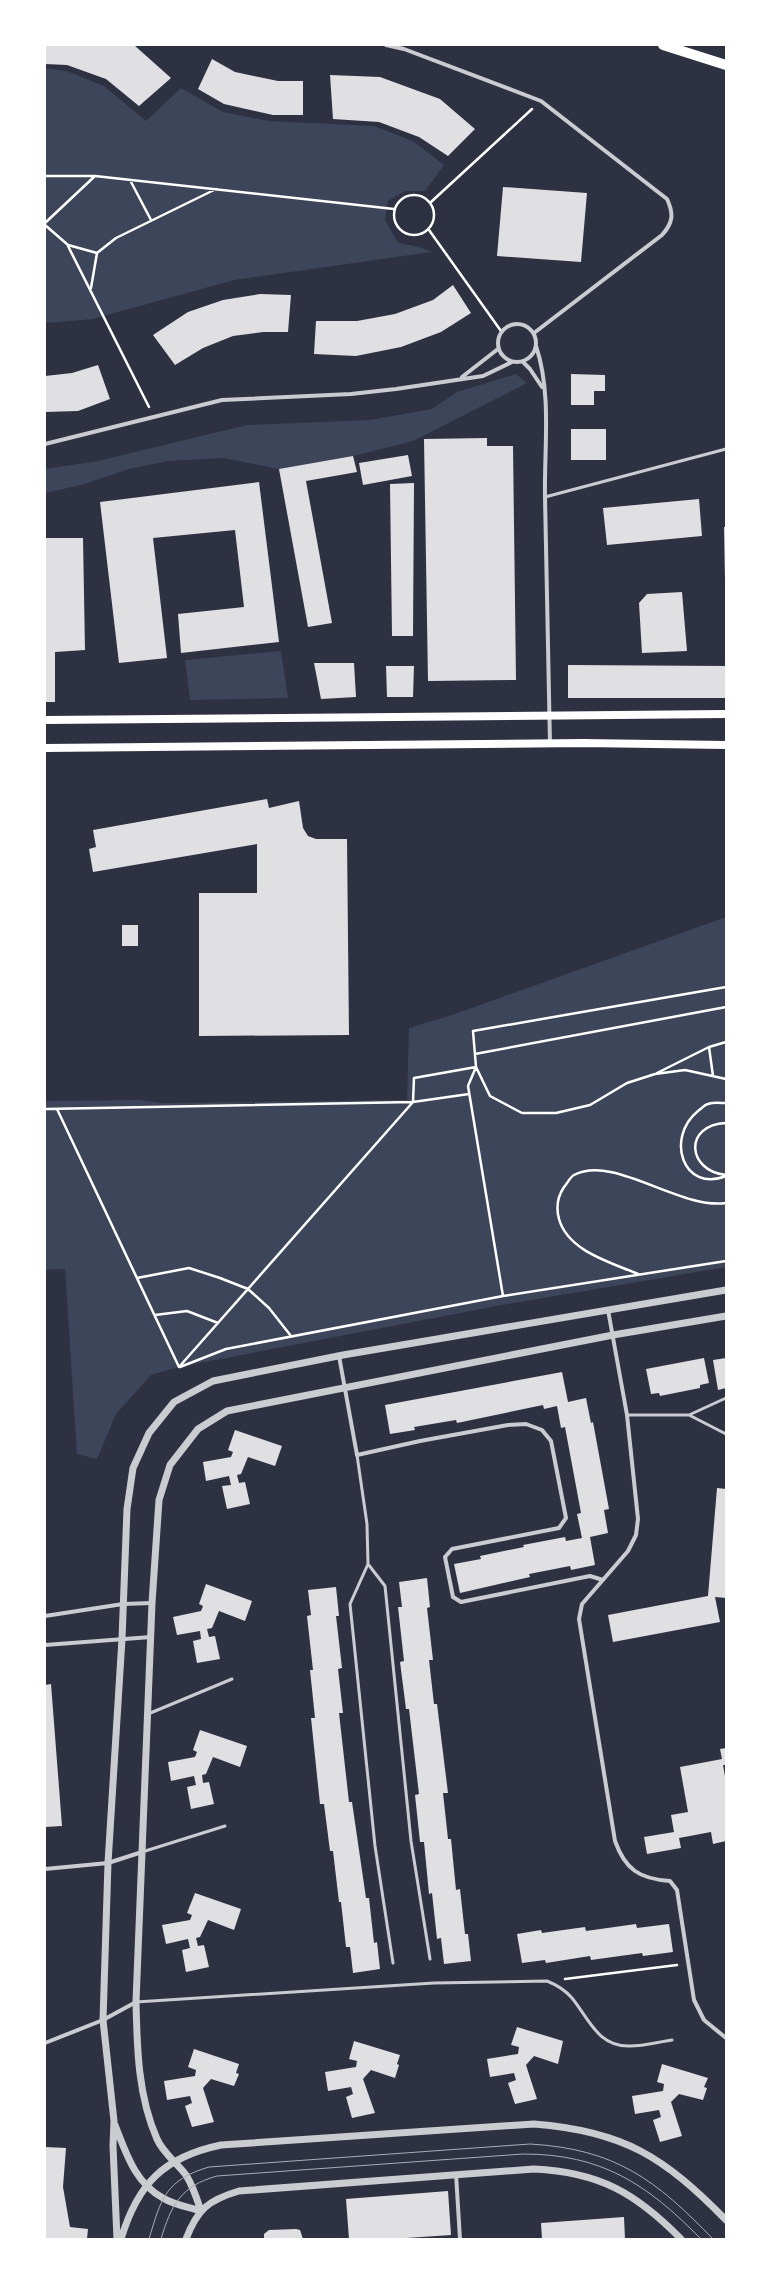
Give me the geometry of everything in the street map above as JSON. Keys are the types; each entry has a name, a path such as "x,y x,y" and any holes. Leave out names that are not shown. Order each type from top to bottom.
{"main road":[{"path":"663,45 726,65"},
{"path":"45,720 726,714"},
{"path":"45,748 550,744 726,745"}],"street":[{"path":"386,45 404,49 541,101 667,199 673,218 670,227 662,236 534,333"},
{"path":"512,362 501,355 498,349 498,337 501,331 510,325 519,324 528,327 534,333 540,358 547,418 545,497 550,744"},
{"path":"45,444 222,400 351,394 483,376 512,362 523,362 531,356 536,346"},
{"path":"462,378 498,349"},
{"path":"523,362 530,369 543,390"},
{"path":"117,2239 113,2146 114,2121 103,2020 108,1863 122,1639 122,1604 127,1509 133,1468 149,1433 174,1402 213,1381 338,1356 726,1290"},
{"path":"608,1310 626,1415 638,1519 636,1535 628,1551 582,1604 579,1619 614,1841 620,1856 632,1871 655,1880 670,1881 677,1890 694,2000 704,2020 726,2038"},
{"path":"201,2211 192,2186 158,2141 147,2111 137,2048 136,2002 152,1603 159,1500 170,1465 198,1430 227,1411 345,1386 613,1335 726,1316"},
{"path":"338,1356 345,1386 357,1455 420,1440 508,1424 526,1424 542,1430 551,1441 566,1518 559,1528 452,1549 445,1557 453,1597 461,1602 590,1576 603,1580"},
{"path":"45,1616 122,1604 152,1603"},
{"path":"45,1645 151,1637"},
{"path":"45,1869 108,1863 142,1852"},
{"path":"45,2043 103,2020 136,2002"},
{"path":"114,2121 129,2162 146,2186 163,2198 201,2211"},
{"path":"121,2239 133,2205 146,2186 174,2162 196,2151 222,2145 534,2124 567,2127 603,2135 644,2152 672,2169 726,2220"},
{"path":"186,2239 194,2219 201,2211 214,2200 239,2191 534,2169 561,2170 593,2178 642,2202 681,2239"},
{"path":"456,2174 460,2239"}],"lane":[{"path":"545,497 726,449"},
{"path":"626,1415 689,1415 726,1398"},
{"path":"689,1415 726,1434"},
{"path":"357,1455 368,1526 368,1564 350,1604 375,1846 393,1963"},
{"path":"368,1564 385,1586 412,1841 430,1959"},
{"path":"148,1714 232,1678"},
{"path":"142,1852 225,1826"},
{"path":"136,2002 434,1983 547,1981 560,1987 572,1998 591,2028 609,2043 629,2046 672,2040"}],"path":[{"path":"431,202 541,101"},
{"path":"45,176 95,176 394,208"},
{"path":"95,176 45,224 68,245 154,417"},
{"path":"130,180 151,220"},
{"path":"91,289 97,253 116,238 217,189"},
{"path":"410,194 422,195 431,202 435,211 434,221 429,230 416,236 403,232 394,222 394,208 400,199 410,194"},
{"path":"429,230 501,331"},
{"path":"68,245 97,253"},
{"path":"726,987 473,1031 476,1067 490,1096 522,1113 556,1113 590,1105 626,1083 655,1074 709,1047 726,1042"},
{"path":"475,1054 726,1007"},
{"path":"709,1047 713,1076"},
{"path":"476,1067 468,1086 503,1296"},
{"path":"179,1367 413,1102 414,1078 476,1067"},
{"path":"655,1074 685,1070 726,1079"},
{"path":"45,1109 413,1102 469,1094"},
{"path":"726,1103 706,1104 687,1120 680,1138 681,1156 690,1171 705,1179 718,1179 726,1176"},
{"path":"56,1109 179,1367"},
{"path":"726,1124 711,1124 700,1133 695,1146 698,1159 709,1171 726,1176"},
{"path":"638,1275 578,1246 562,1229 556,1211 560,1193 573,1176 593,1170 618,1174 682,1197 712,1205 726,1203"},
{"path":"179,1367 226,1349 291,1336 503,1296 726,1261"},
{"path":"137,1278 189,1268 248,1289 269,1308 291,1336"},
{"path":"155,1315 187,1311 218,1323"},
{"path":"547,1981 688,1964"}],"shaded area":[{"path":"45,68 67,71 104,86 146,121 181,88 223,112 269,121 374,126 413,141 444,165 425,191 405,191 388,201 385,220 398,243 420,247 432,252 234,280 93,319 45,323"},
{"path":"516,374 527,383 413,441 353,456 279,469 223,458 168,461 129,469 81,485 45,493 45,469 98,461 247,425 370,420 432,409 457,392"},
{"path":"281,651 288,698 190,700 185,660"},
{"path":"726,917 726,1267 502,1305 179,1367 151,1375 116,1414 97,1459 77,1454 65,1269 45,1270 45,1101 139,1100 162,1103 407,1100 409,1028 452,1015"}],"building":[{"path":"45,45 134,45 171,78 139,106 106,79 67,65 45,64"},
{"path":"212,59 235,72 278,81 303,81 303,115 273,115 224,104 198,89"},
{"path":"330,75 380,77 440,99 475,129 448,156 419,137 379,122 333,119"},
{"path":"503,187 587,193 581,262 497,256"},
{"path":"453,285 471,313 441,332 401,347 356,356 314,354 316,321 357,321 395,314 433,300"},
{"path":"260,294 291,295 288,332 263,332 233,336 203,348 175,365 153,335 188,312 223,300"},
{"path":"98,365 110,399 78,411 45,412 45,376 72,373"},
{"path":"571,374 605,375 605,391 594,391 594,405 571,405"},
{"path":"571,429 606,429 606,460 571,460"},
{"path":"487,438 487,446 513,446 516,680 428,681 424,439"},
{"path":"408,455 412,476 363,485 359,463"},
{"path":"353,456 357,472 306,481 332,623 308,627 279,469"},
{"path":"259,482 279,642 181,653 178,614 244,607 235,530 153,538 167,658 119,663 100,502"},
{"path":"414,483 413,636 392,636 390,484"},
{"path":"699,499 702,536 607,545 603,508"},
{"path":"724,527 726,527 726,579 725,579"},
{"path":"45,538 83,538 85,650 55,652 55,702 45,702"},
{"path":"682,592 687,651 642,653 639,603 647,594"},
{"path":"314,663 354,663 356,697 321,699"},
{"path":"568,665 726,666 726,698 568,698"},
{"path":"386,666 414,666 413,697 387,697"},
{"path":"267,799 269,808 299,801 303,828 308,836 316,839 347,839 349,1035 199,1036 199,893 257,893 257,844 93,872 89,849 96,847 93,830"},
{"path":"122,925 138,925 138,946 122,946"},
{"path":"704,1358 709,1383 700,1385 700,1388 660,1396 659,1393 651,1394 646,1369"},
{"path":"726,1358 726,1388 718,1390 713,1360"},
{"path":"562,1372 568,1402 586,1398 591,1423 593,1422 609,1509 604,1510 608,1533 590,1537 595,1565 571,1570 570,1566 529,1574 530,1577 460,1593 454,1564 481,1559 480,1556 524,1547 523,1545 565,1537 566,1541 582,1538 577,1514 581,1513 565,1427 561,1428 557,1406 544,1409 543,1405 457,1423 456,1420 414,1427 415,1430 390,1434 385,1405"},
{"path":"235,1430 282,1446 275,1466 248,1457 241,1474 237,1475 239,1483 245,1482 250,1504 227,1509 222,1486 231,1485 229,1476 206,1481 203,1462 231,1457 233,1452 228,1450"},
{"path":"717,1488 726,1489 726,1598 715,1597 720,1622 613,1642 608,1615 708,1596"},
{"path":"427,1578 430,1607 427,1608 433,1660 429,1660 434,1704 437,1704 448,1793 443,1793 448,1839 451,1839 456,1890 460,1889 465,1934 468,1934 471,1961 444,1964 441,1938 437,1939 432,1893 429,1894 424,1842 420,1842 415,1795 419,1794 409,1709 406,1709 400,1662 404,1661 398,1607 402,1607 399,1582"},
{"path":"206,1584 252,1601 245,1621 219,1611 212,1628 207,1629 209,1637 215,1636 220,1659 197,1663 193,1641 201,1639 200,1631 177,1635 173,1617 201,1611 203,1606 199,1604"},
{"path":"336,1587 339,1616 336,1616 342,1668 338,1669 343,1713 339,1713 349,1802 352,1802 366,1898 369,1898 374,1943 377,1942 380,1969 353,1973 350,1947 346,1947 341,1902 339,1902 333,1851 330,1851 324,1804 320,1804 311,1718 315,1718 310,1670 313,1670 307,1616 311,1615 308,1590"},
{"path":"51,1684 62,1826 45,1827 45,1685"},
{"path":"200,1730 247,1746 240,1767 213,1757 206,1774 202,1775 203,1783 209,1782 214,1804 191,1809 187,1787 196,1785 194,1776 171,1781 168,1762 195,1757 197,1752 193,1750"},
{"path":"726,1748 726,1765 723,1765 726,1782 726,1841 713,1844 711,1832 679,1838 681,1848 647,1854 644,1837 674,1832 671,1815 688,1812 680,1767 722,1759 720,1749"},
{"path":"195,1893 241,1909 234,1930 208,1920 200,1937 196,1938 198,1946 204,1945 209,1967 186,1972 182,1950 190,1948 188,1939 166,1944 162,1925 190,1920 192,1915 187,1913"},
{"path":"636,1924 637,1928 669,1924 673,1952 643,1956 642,1953 591,1960 590,1956 546,1963 545,1960 522,1963 517,1934 541,1930 542,1933 585,1927 586,1931"},
{"path":"517,2027 563,2041 558,2064 534,2056 526,2065 537,2099 515,2104 508,2083 516,2080 514,2073 490,2077 487,2059 518,2054 519,2047 511,2045"},
{"path":"354,2041 400,2055 395,2078 371,2070 363,2079 375,2113 352,2118 346,2097 353,2094 351,2087 328,2091 325,2072 356,2067 357,2061 349,2059"},
{"path":"194,2049 239,2064 236,2073 239,2074 234,2086 211,2079 203,2088 214,2122 192,2127 185,2106 192,2103 190,2096 167,2100 164,2081 195,2076 196,2070 188,2067"},
{"path":"662,2064 708,2078 704,2087 707,2088 703,2100 679,2094 671,2102 682,2136 660,2142 653,2120 661,2117 659,2110 635,2114 632,2096 663,2091 664,2084 657,2082"},
{"path":"45,2147 66,2148 63,2187 70,2227 88,2229 87,2239 45,2239"},
{"path":"448,2191 451,2235 392,2239 349,2239 346,2199"},
{"path":"624,2217 625,2239 542,2239 541,2223"},
{"path":"269,2230 300,2230 303,2239 264,2239 264,2234"}],"tram line":[{"path":"149,2239 157,2213 167,2193 183,2178 194,2172 209,2167 530,2144 560,2147 587,2153 611,2161 632,2171 653,2184 692,2218 713,2239"},
{"path":"161,2239 169,2216 179,2198 194,2185 217,2176 523,2154 551,2155 577,2160 600,2166 621,2176 642,2188 662,2203 701,2239"}]}
